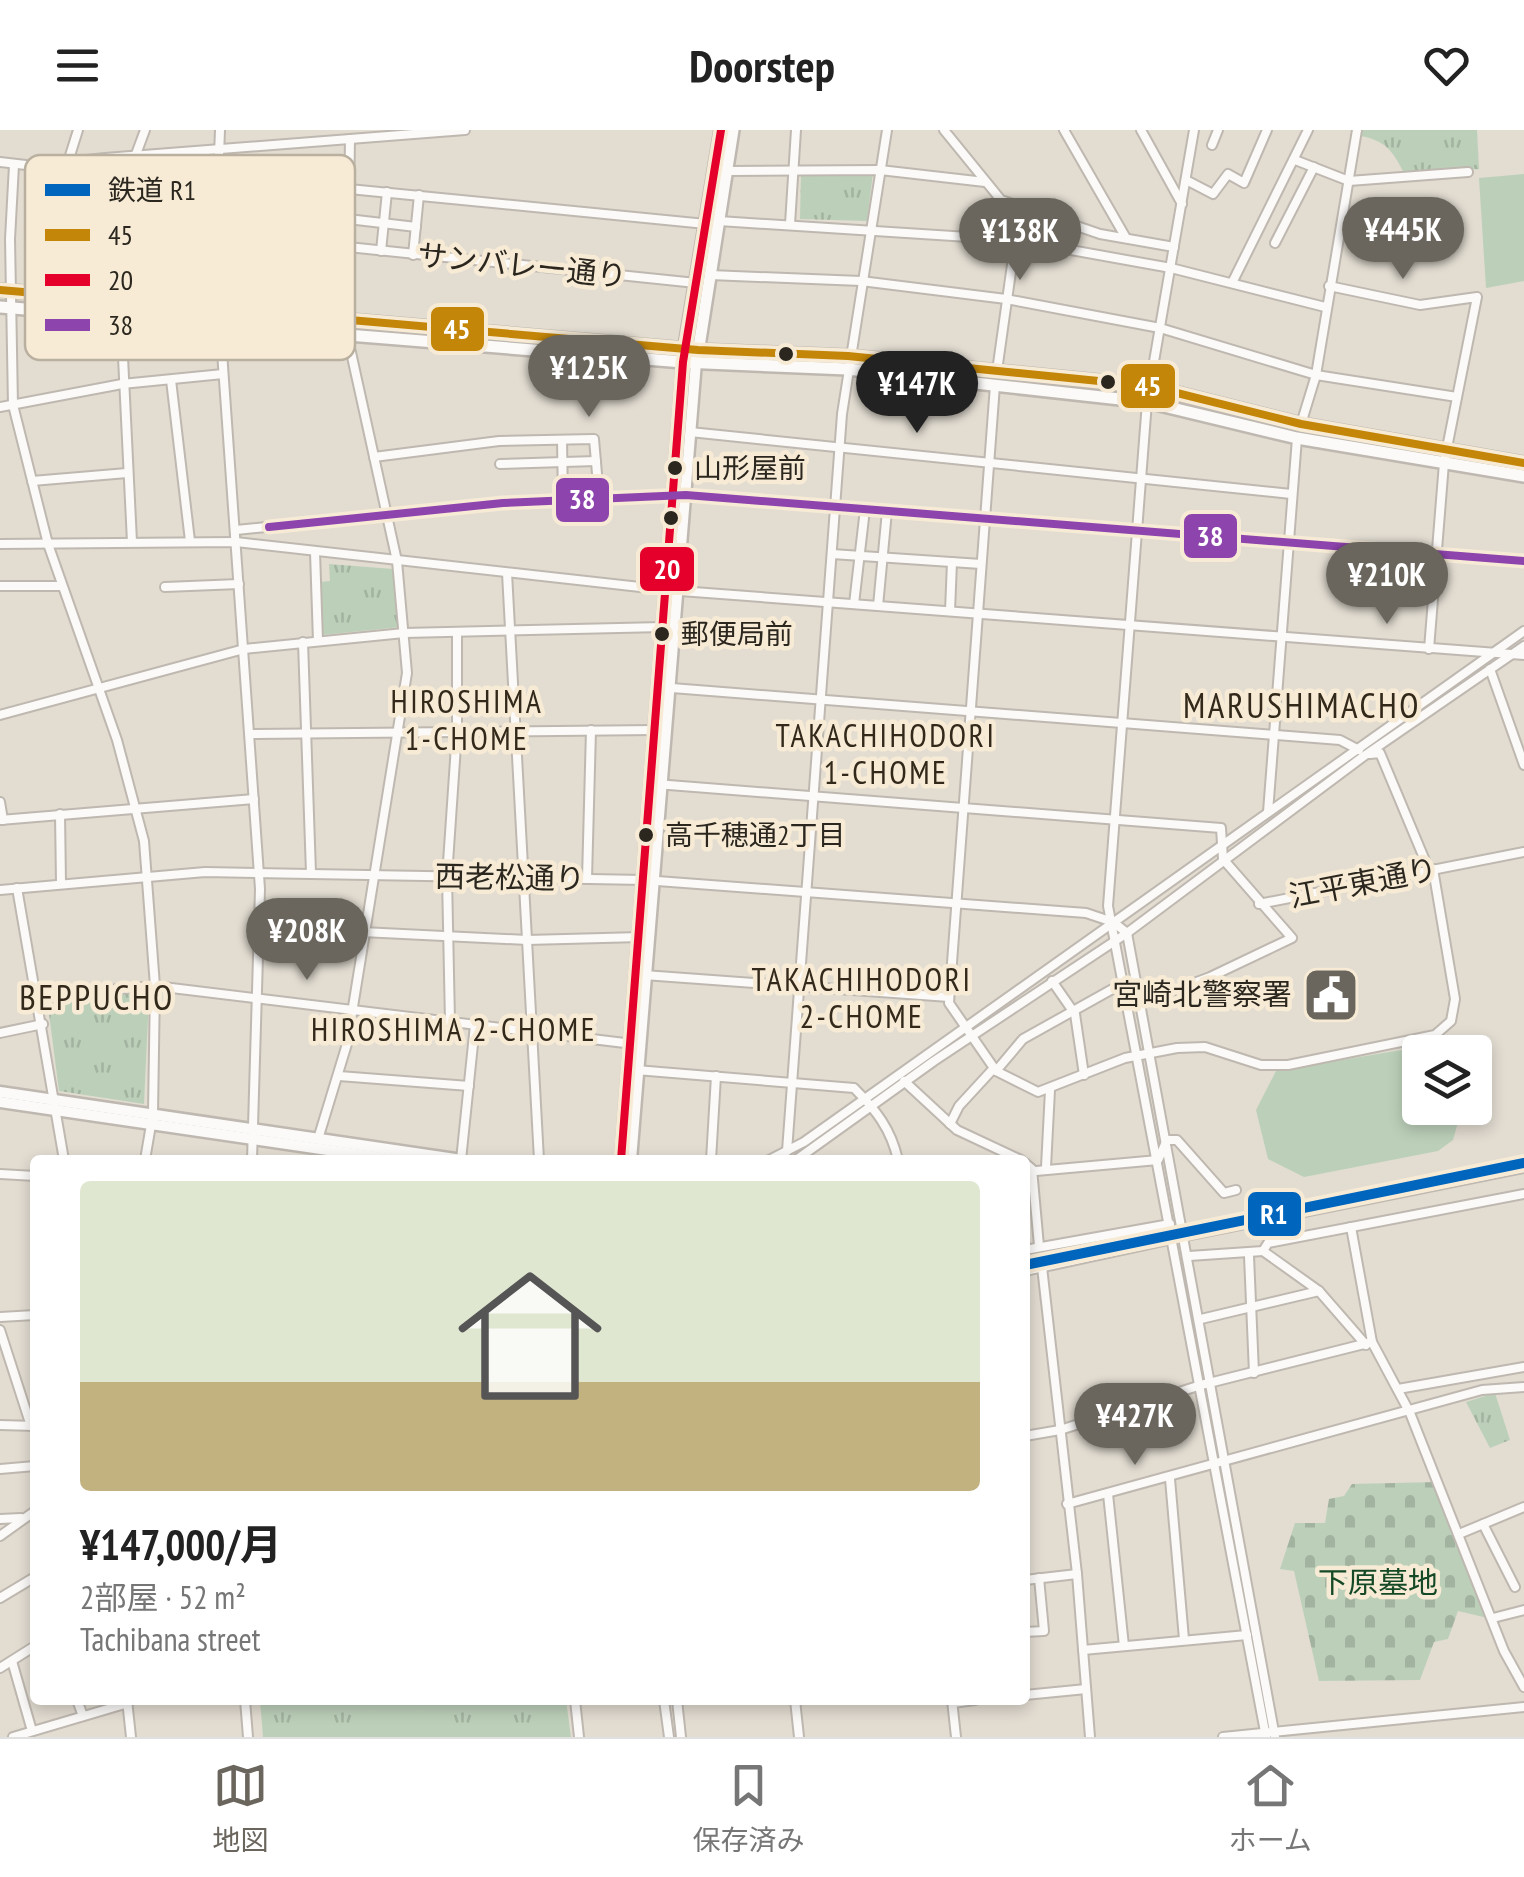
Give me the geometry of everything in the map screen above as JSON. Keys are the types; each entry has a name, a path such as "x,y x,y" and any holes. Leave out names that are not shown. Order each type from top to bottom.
{"highway":[{"path":"690,356 710,275 721,130"},
{"path":"690,356 696,283 727,171 733,130"},
{"path":"355,321 690,356"},
{"path":"355,335 848,363 1147,402 1297,438 1445,457 1524,462"},
{"path":"996,381 1149,386 1524,476"}],"main road":[{"path":"622,1155 637,1044 672,591 686,495 690,356"},
{"path":"657,784 656,730 664,687 664,626 672,591 673,494 690,356"},
{"path":"632,1155 634,1070"},
{"path":"0,1092 58,1106"},
{"path":"0,1102 58,1106 419,1155"},
{"path":"317,1143 373,1155"}],"street":[{"path":"70,155 78,130"},
{"path":"136,155 144,130"},
{"path":"220,130 220,155"},
{"path":"298,144 299,130"},
{"path":"159,155 298,144 346,136 465,130"},
{"path":"790,224 796,130"},
{"path":"787,1151 848,363 887,130"},
{"path":"944,130 1001,200 1126,238 1174,248"},
{"path":"1064,130 1126,238"},
{"path":"1142,130 1182,204"},
{"path":"1194,130 1147,402 1108,906 1201,1386 1221,1463 1270,1735"},
{"path":"1212,145 1218,130"},
{"path":"1186,180 1213,194 1228,174 1244,183 1267,130"},
{"path":"1232,284 1308,130"},
{"path":"1268,812 1297,438 1316,375 1358,130"},
{"path":"1295,160 1348,180 1468,172"},
{"path":"0,162 25,166"},
{"path":"14,165 5,238 13,406 48,544 117,740 148,876 155,986 152,1118 146,1155"},
{"path":"1275,243 1314,167"},
{"path":"727,171 880,170 985,182"},
{"path":"355,189 712,223 790,224 1015,240 1171,268 1325,306"},
{"path":"381,252 388,192"},
{"path":"413,255 419,195"},
{"path":"1271,206 1289,216"},
{"path":"1020,208 996,381 950,1008 995,1070 1031,1090 1050,1090 1150,1054 1204,1047 1261,1065 1288,1064 1435,1035 1451,1021 1455,999 1431,870 1380,753 1364,756"},
{"path":"355,219 416,226"},
{"name":"サンバレー通り","path":"355,248 696,283"},
{"path":"710,275 862,281 1006,299 1160,328 1316,375 1457,397"},
{"path":"1329,286 1420,304 1476,297 1445,457 1429,650"},
{"path":"121,360 132,542"},
{"path":"222,360 260,872 253,1155"},
{"path":"317,1143 339,1076 353,1008 362,932 376,875 407,673 397,561 353,360"},
{"path":"0,407 122,384 223,374"},
{"path":"171,380 190,542"},
{"path":"690,432 1291,494"},
{"path":"374,458 499,440 594,439 599,497"},
{"path":"562,440 563,499"},
{"path":"500,464 596,461"},
{"path":"32,481 128,472"},
{"path":"236,530 563,499 673,494 1524,561"},
{"path":"854,604 865,509"},
{"path":"878,606 888,511"},
{"path":"0,544 236,542 672,591 1524,655"},
{"path":"315,552 318,641"},
{"path":"832,554 981,564"},
{"path":"950,611 952,562"},
{"path":"508,573 539,1155"},
{"path":"165,587 239,584"},
{"path":"0,586 62,586"},
{"path":"0,715 244,648 404,633 664,626"},
{"path":"803,1155 1114,922 1524,631"},
{"path":"450,1022 447,877 458,731 457,632"},
{"path":"303,642 311,874"},
{"path":"779,1155 1127,933 1364,756 1524,646"},
{"path":"1491,654 1490,670 1524,765"},
{"path":"664,687 1340,740 1357,747 1364,756"},
{"path":"587,879 591,730"},
{"path":"250,734 656,730"},
{"path":"657,784 1222,828 1223,859"},
{"path":"0,802 1,820 254,799"},
{"path":"60,814 60,883"},
{"name":"江平東通り","path":"1223,859 1258,904 1524,852"},
{"name":"西老松通り","path":"0,890 148,876 260,872 650,880 1086,913 1114,922"},
{"path":"17,888 58,1106 63,1155"},
{"path":"1140,1003 1292,938 1258,904"},
{"path":"1114,922 1127,933 1167,1140 1212,1384 1247,1636 1270,1735"},
{"path":"362,932 527,940 645,939"},
{"path":"642,975 949,997"},
{"path":"1052,981 1073,1010 1084,1075"},
{"path":"950,1124 959,1106 1023,1040 1124,982"},
{"path":"38,996 155,986 637,1044"},
{"path":"0,1033 43,1024"},
{"path":"462,1155 475,1024"},
{"path":"634,1070 854,1088 873,1105 888,1130 896,1155"},
{"path":"339,1076 469,1086"},
{"path":"711,1155 716,1076"},
{"path":"904,1081 950,1124 1006,1155"},
{"path":"1046,1167 1050,1090"},
{"path":"1158,1160 1167,1140"},
{"path":"1167,1140 1178,1140 1224,1192 1236,1190"},
{"path":"1030,1166 1158,1160"},
{"path":"1185,1236 1524,1168"},
{"path":"0,1174 30,1176"},
{"path":"1030,1191 1039,1246"},
{"path":"1189,1256 1224,1250 1249,1256 1264,1251 1268,1243 1524,1194"},
{"path":"1030,1249 1170,1224"},
{"path":"1351,1227 1369,1344"},
{"path":"1030,1270 1173,1239"},
{"path":"1264,1251 1319,1291 1369,1344 1398,1389 1524,1687"},
{"path":"1249,1256 1254,1373"},
{"path":"1042,1267 1077,1574 1090,1737"},
{"path":"1201,1320 1319,1291"},
{"path":"0,1317 30,1315"},
{"path":"0,1330 30,1417"},
{"path":"1030,1435 1060,1430 1201,1386 1369,1344"},
{"path":"1398,1389 1524,1367"},
{"path":"1067,1504 1170,1479 1482,1390 1524,1386"},
{"path":"0,1425 30,1426"},
{"path":"0,1469 30,1466"},
{"path":"1170,1479 1184,1639"},
{"path":"1108,1494 1124,1646"},
{"path":"1459,1534 1524,1506"},
{"path":"0,1520 30,1516"},
{"path":"0,1536 24,1518"},
{"path":"1483,1524 1515,1587"},
{"path":"1030,1579 1077,1574"},
{"path":"1030,1632 1044,1631 1039,1578"},
{"path":"0,1598 30,1580"},
{"path":"1492,1618 1524,1610"},
{"path":"1084,1650 1247,1636"},
{"path":"0,1668 30,1649"},
{"path":"12,1661 32,1731"},
{"path":"1030,1695 1086,1689"},
{"path":"80,1705 83,1716"},
{"path":"13,1737 118,1705"},
{"path":"127,1705 131,1737"},
{"path":"245,1705 248,1737"},
{"path":"575,1705 580,1737"},
{"path":"665,1705 669,1737"},
{"path":"677,1705 681,1737"},
{"path":"796,1705 799,1737"},
{"path":"952,1705 956,1737"},
{"path":"1224,1737 1524,1707"},
{"path":"1383,1724 1384,1737"}],"green space":[{"path":"1361,130 1477,130 1479,169 1404,173 1387,148 1360,136"},
{"path":"801,172 873,173 867,221 800,219"},
{"path":"1524,174 1524,281 1486,288 1479,178"},
{"path":"329,564 393,569 401,627 322,635 321,582 330,581"},
{"path":"142,988 149,996 144,1104 59,1091 47,998"},
{"path":"1402,1050 1402,1125 1457,1125 1453,1140 1438,1151 1304,1177 1268,1159 1256,1110 1276,1071"},
{"path":"1495,1393 1510,1440 1490,1448 1466,1402"},
{"name":"下原墓地","path":"1437,1482 1492,1619 1458,1611 1448,1639 1434,1642 1420,1680 1319,1681 1294,1571 1280,1569 1295,1523 1325,1523 1329,1499 1344,1496 1352,1484"},
{"path":"260,1705 567,1705 571,1737 263,1737"},
{"path":"375,1705 416,1705 419,1737 377,1737"}],"rail line":[{"name":"R1","path":"1030,1264 1524,1163"}],"transit line":[{"name":"20","path":"621,1155 683,362 721,130"},
{"name":"45","path":"0,290 25,292"},
{"name":"45","path":"355,321 698,350 848,356 1149,386 1301,424 1524,463"},
{"name":"38","path":"269,527 503,503 686,495 1524,561"}],"place":[{"name":"山形屋前","path":"675,468"},
{"name":"郵便局前","path":"662,634"},
{"name":"高千穂通2丁目","path":"646,835"},
{"name":"宮崎北警察署","path":"1331,995"}],"district":[{"name":"MARUSHIMACHO","path":"1302,706"},
{"name":"HIROSHIMA 1-CHOME","path":"467,720"},
{"name":"TAKACHIHODORI 1-CHOME","path":"886,754"},
{"name":"BEPPUCHO","path":"97,998"},
{"name":"TAKACHIHODORI 2-CHOME","path":"862,998"},
{"name":"HIROSHIMA 2-CHOME","path":"454,1030"}]}
